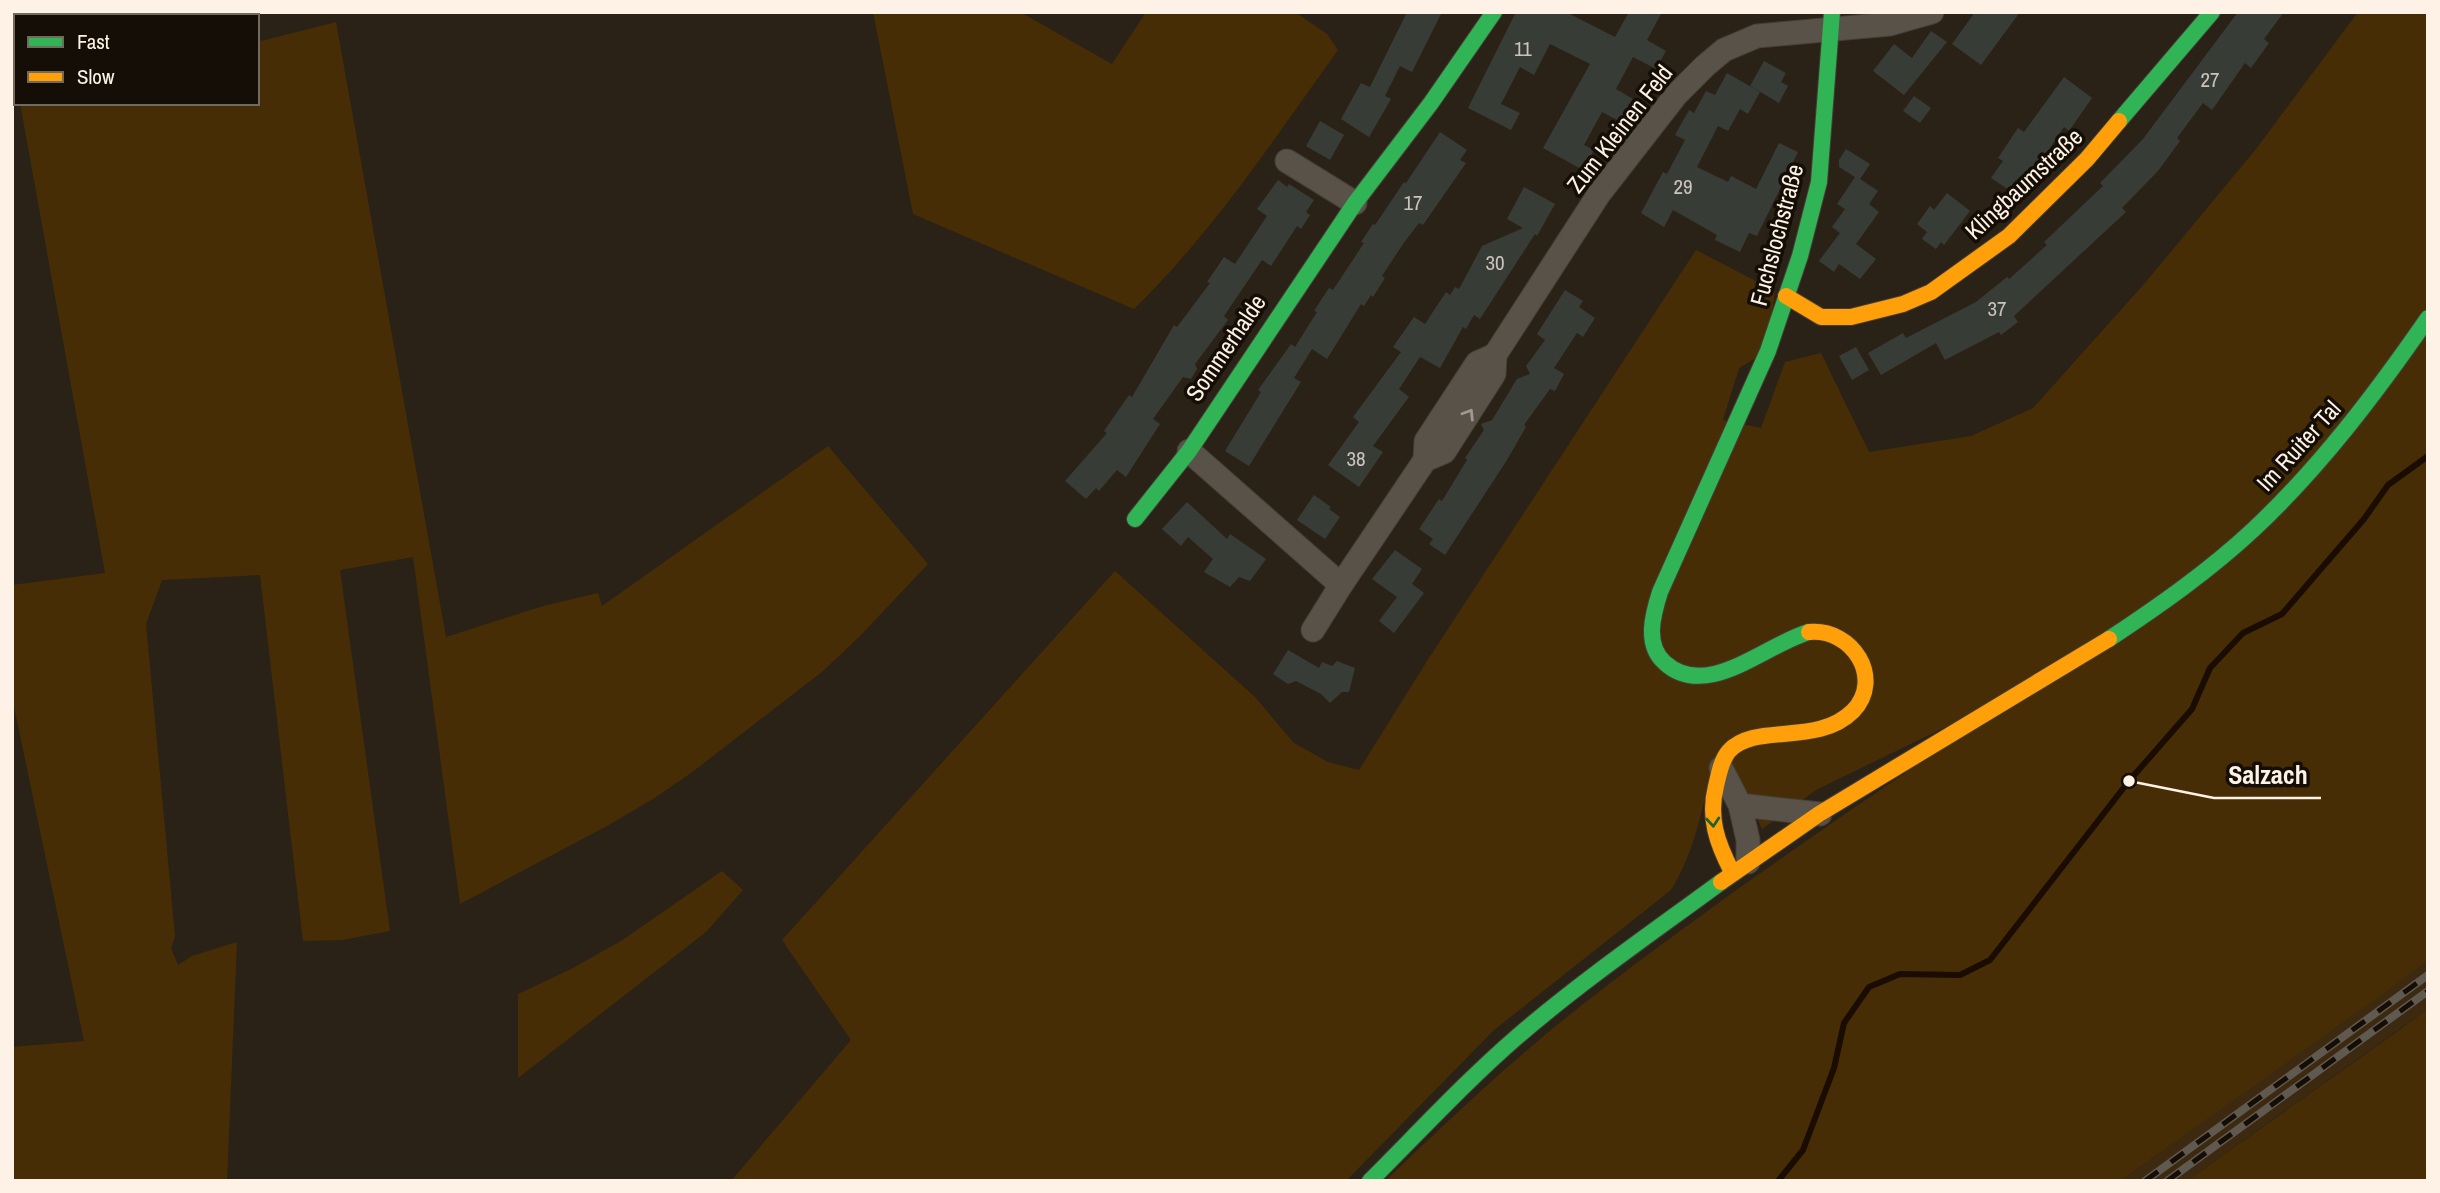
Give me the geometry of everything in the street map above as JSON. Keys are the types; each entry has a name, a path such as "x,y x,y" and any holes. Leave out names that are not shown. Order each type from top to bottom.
{"street":[{"name":"Sommerhalde","path":"1135,519 1189,451 1356,203 1494,12"},
{"name":"Zum Kleinen Feld","path":"1313,630 1425,460 1444,452 1494,374 1495,355 1599,194 1675,95 1724,50 1757,36 1831,21 1890,24 1932,12"},
{"name":"Klingbaumstraße","path":"1786,296 1821,317 1851,317 1903,304 1931,292 2009,236 2087,159 2212,12"},
{"name":"Fuchslochstraße","path":"1721,768 1725,756 1739,744 1755,738 1823,731 1838,724 1854,710 1864,693 1860,658 1852,646 1836,634 1822,630 1793,638 1736,667 1711,676 1696,677 1675,671 1659,661 1651,635 1654,609 1768,351 1800,256 1819,183 1831,21"},
{"path":"1287,161 1356,203"},
{"name":"Im Ruiter Tal","path":"1370,1181 1503,1049 1575,990 1740,867 1819,814 2105,642 2185,586 2284,500 2320,461 2395,367 2428,318"},
{"path":"1189,451 1341,584"},
{"path":"1721,768 1740,805 1748,840 1740,867 1718,846 1711,826 1713,796 1721,768"},
{"path":"1740,805 1819,814"}],"shaded area":[{"path":"34,12 198,14 34,14"},
{"path":"873,12 1020,12 1112,64 1146,12 1295,12 1327,34 1338,50 1216,217 1134,309 913,214"},
{"path":"2358,12 2428,12 2428,960 2387,991 2120,1181 1385,1181 1509,1066 1642,959 1755,877 2042,680 1816,790 1762,829 1743,787 1705,798 1688,857 1671,890 1494,1030 1346,1181 731,1181 851,1040 782,940 1115,571 1255,697 1294,743 1328,762 1359,770 1427,661 1696,250 1775,291 1768,351 1739,368 1723,420 1761,428 1785,362 1821,353 1869,452 1971,436 2033,408 2145,283 2256,149"},
{"path":"336,22 446,637 543,606 598,593 602,606 828,446 928,564 823,671 691,773 607,826 460,904 413,557 340,570 390,931 343,940 303,941 260,575 162,580 146,624 175,936 171,948 178,965 192,956 237,942 227,1181 12,1181 12,1047 84,1041 12,697 12,585 105,573 20,105 259,105 259,41"},
{"path":"722,871 743,890 706,932 518,1078 518,994 621,941"},
{"path":"2428,960 2428,1008 2397,1031 2187,1181 2120,1181"},
{"path":"2428,1008 2428,1181 2187,1181 2398,1031"}],"building":[{"path":"1407,12 1442,12 1412,72 1400,66 1385,96 1391,99 1369,137 1341,119 1361,83 1370,87"},
{"path":"1516,12 1566,12 1615,37 1629,12 1662,12 1647,40 1666,51 1656,69 1633,57 1616,89 1633,99 1621,122 1602,112 1584,145 1594,150 1583,170 1543,148 1590,64 1550,44 1534,75 1520,67 1501,104 1520,113 1511,130 1468,108"},
{"path":"1975,12 2020,12 1981,65 1952,44"},
{"path":"2238,12 2284,12 2264,39 2269,43 2251,68 2245,63 2212,110 2203,103 2177,138 2180,141 2158,171 2122,208 2126,212 2014,316 2018,322 2001,335 1999,332 1945,360 1936,343 1881,375 1868,353 1903,333 1906,338 1976,302 2007,277 2009,279 2047,245 2044,242 2103,186 2100,183 2143,139"},
{"path":"1931,31 1947,42 1904,95 1873,71 1894,44 1912,58"},
{"path":"1764,61 1786,73 1781,82 1788,86 1779,103 1750,86"},
{"path":"1727,73 1760,92 1748,114 1740,109 1728,131 1718,126 1697,167 1728,182 1731,176 1756,189 1779,143 1798,152 1757,236 1749,233 1740,252 1715,240 1717,235 1673,210 1664,227 1641,213 1663,172 1667,174 1685,140 1675,135 1689,110 1694,113 1706,91 1715,95"},
{"path":"2064,77 2092,98 2069,131 2064,127 2029,179 2024,175 2012,192 1991,178 2003,161 1998,158 2018,128 2024,132"},
{"path":"1914,96 1931,108 1920,123 1903,111"},
{"path":"1320,121 1344,135 1330,160 1306,146"},
{"path":"1440,132 1467,150 1460,160 1466,163 1423,225 1419,223 1403,244 1382,276 1385,278 1373,297 1371,295 1364,306 1361,304 1327,359 1312,349 1294,378 1301,382 1249,466 1225,451 1261,392 1258,390 1291,344 1295,347 1329,288 1333,290 1364,243 1361,242 1373,224 1375,225 1404,182 1406,183"},
{"path":"1846,149 1870,164 1860,179 1878,191 1869,204 1879,212 1856,244 1876,259 1860,279 1839,264 1834,272 1819,261 1840,233 1832,227 1845,209 1837,204 1855,177 1839,167 1839,160"},
{"path":"1278,180 1314,200 1306,212 1310,215 1301,229 1297,226 1271,266 1262,260 1224,316 1228,320 1195,364 1197,369 1191,379 1183,377 1153,419 1160,424 1126,477 1117,470 1099,491 1096,488 1086,499 1065,481 1107,433 1104,431 1129,395 1132,397 1174,325 1177,327 1210,283 1207,282 1224,257 1235,264 1267,216 1257,209"},
{"path":"1524,187 1555,204 1537,236 1535,234 1480,319 1474,315 1466,329 1463,327 1440,368 1420,357 1399,389 1409,397 1373,446 1383,452 1359,487 1328,465 1359,422 1353,417 1401,352 1393,347 1414,317 1425,324 1446,292 1450,295 1455,287 1459,289 1482,246 1523,228 1507,219"},
{"path":"1947,193 1970,211 1944,245 1941,242 1936,249 1922,239 1927,232 1917,224 1930,206 1934,210"},
{"path":"1565,290 1583,301 1579,307 1595,318 1583,337 1577,333 1554,368 1564,374 1555,391 1550,389 1524,425 1526,427 1507,460 1445,555 1429,544 1433,539 1419,529 1439,499 1442,501 1467,460 1465,458 1484,430 1481,424 1492,420 1517,379 1530,374 1526,366 1545,340 1537,334"},
{"path":"1856,347 1869,370 1852,380 1839,356"},
{"path":"1314,495 1340,517 1325,539 1297,520"},
{"path":"1187,502 1227,539 1230,534 1266,559 1250,581 1239,577 1230,587 1204,572 1213,559 1188,537 1181,546 1162,529"},
{"path":"1395,550 1422,569 1412,584 1424,593 1394,633 1379,621 1397,597 1372,579"},
{"path":"1288,650 1319,668 1322,662 1332,666 1337,661 1355,668 1349,692 1342,692 1330,703 1321,694 1296,681 1288,684 1273,674"}],"waterway":[{"path":"1778,1181 1803,1150 1834,1068 1844,1023 1869,987 1900,974 1960,975 1990,960 2129,781 2192,709 2210,668 2243,633 2282,614 2364,519 2388,485 2428,456"}],"railway":[{"path":"2145,1181 2428,975"},
{"path":"2167,1181 2428,991"}],"traffic: fast":[{"path":"1135,519 1189,451 1355,203 1431,103 1494,12"},
{"path":"1809,632 1737,666 1699,676 1681,673 1665,663 1658,656 1652,638 1660,592 1768,351 1800,256 1819,182 1832,12"},
{"path":"2119,121 2212,12"},
{"path":"2109,639 2202,574 2279,505 2347,428 2428,318"},
{"path":"1370,1181 1518,1036 1592,976 1721,882"}],"traffic: slow":[{"path":"1786,296 1821,317 1851,317 1903,304 1931,292 2009,236 2087,159 2119,121"},
{"path":"1732,872 1718,840 1713,809 1718,777 1726,755 1740,742 1770,735 1805,732 1838,722 1853,711 1862,698 1864,671 1859,658 1839,638 1825,633 1809,632"},
{"path":"1721,882 1819,814 2109,639"}],"place":[{"name":"Salzach","path":"2129,781"}]}
